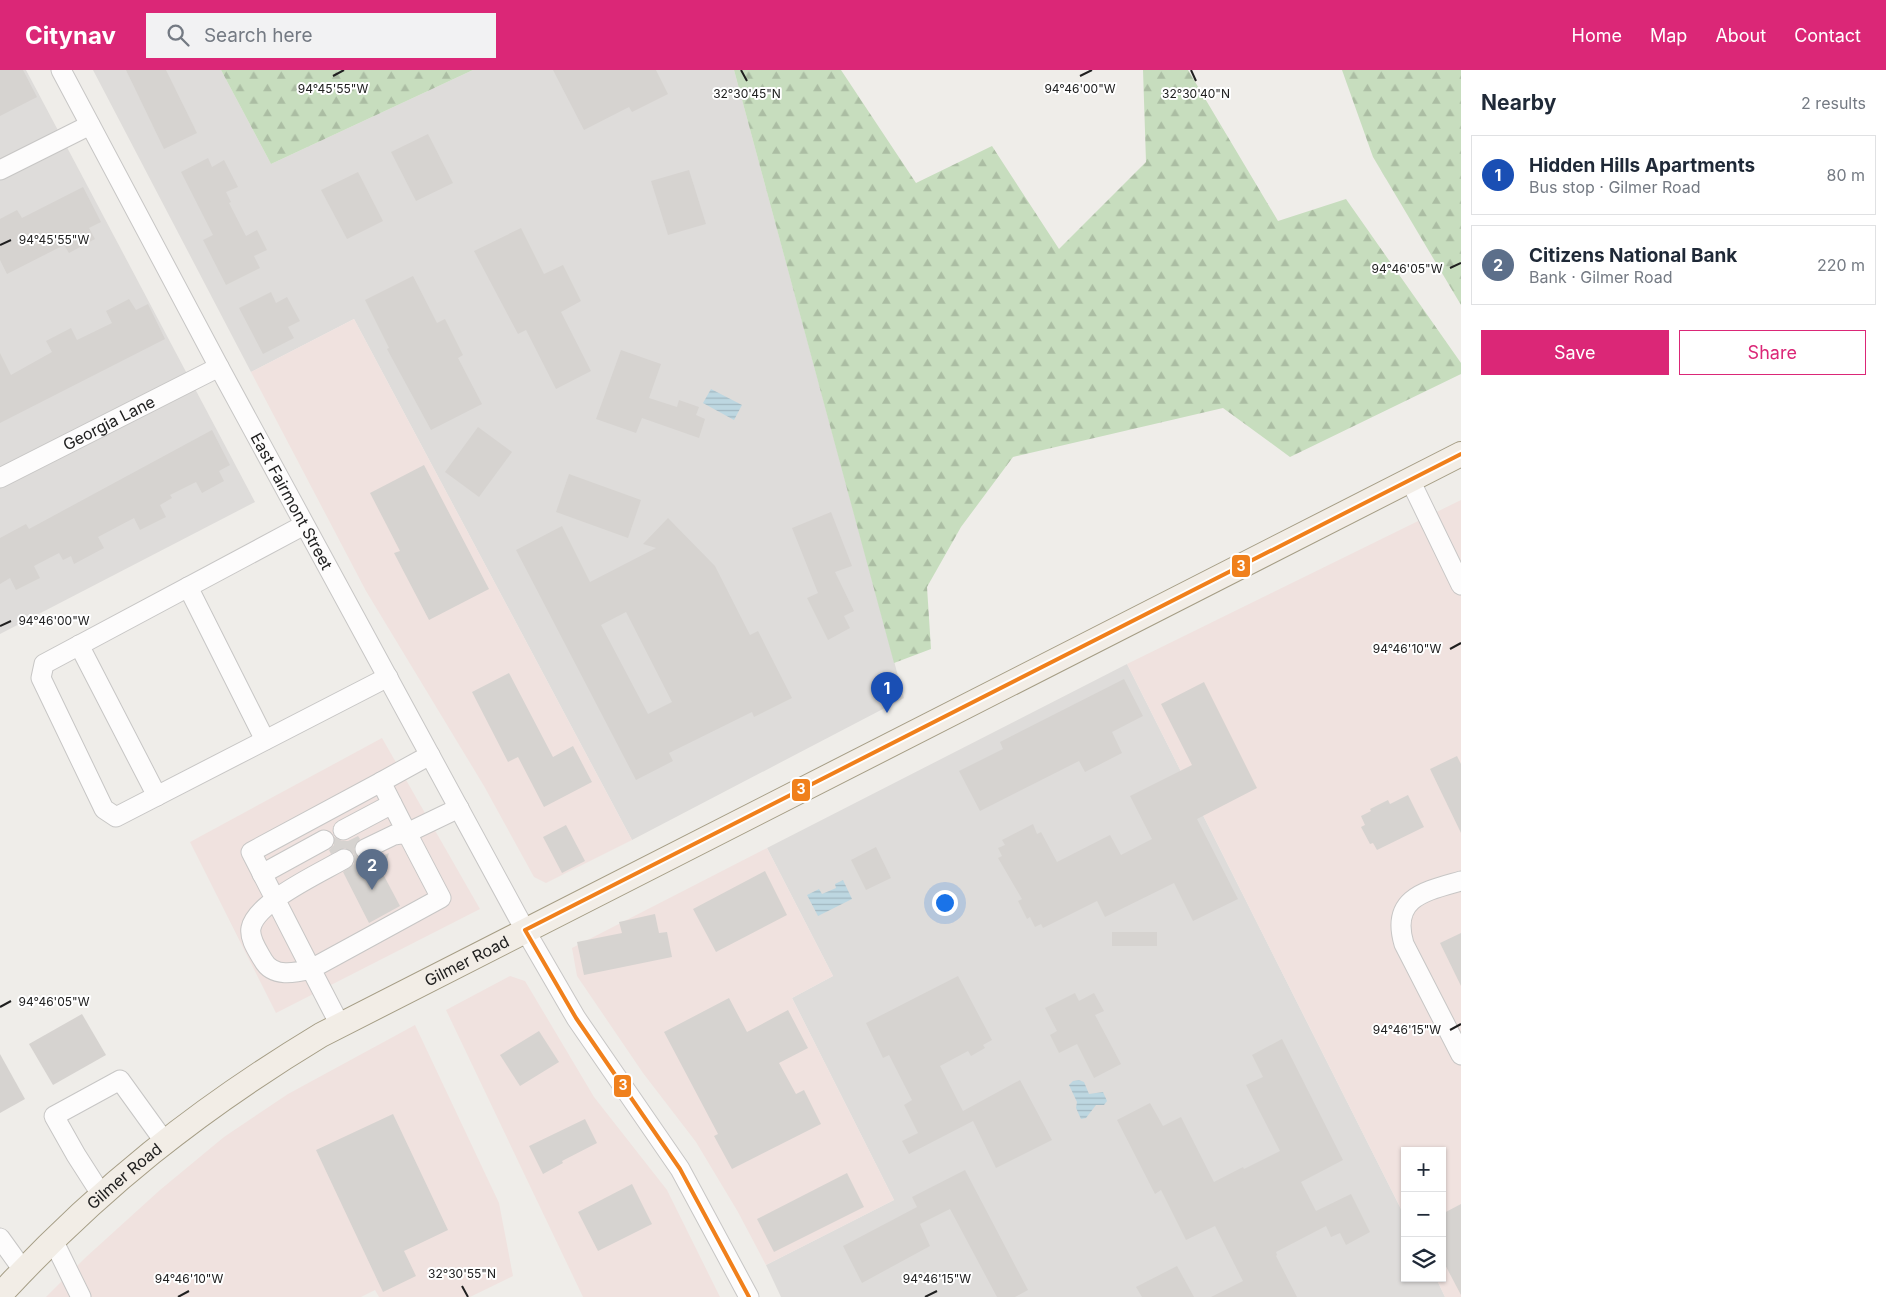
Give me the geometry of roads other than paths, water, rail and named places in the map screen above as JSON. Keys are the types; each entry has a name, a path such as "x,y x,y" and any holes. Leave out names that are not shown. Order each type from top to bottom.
{"main road":[{"name":"Gilmer Road","path":"0,1295 101,1194 164,1141 264,1070 340,1025 1461,454"}],"street":[{"name":"East Fairmont Street","path":"61,70 218,367 526,930 586,1034 680,1169 749,1297"},
{"path":"0,170 90,125"},
{"name":"Georgia Lane","path":"0,478 218,367"},
{"path":"1410,480 1461,584"},
{"path":"304,525 44,664 41,678 104,809 116,817 388,678"},
{"path":"188,587 265,740"},
{"path":"80,645 157,796"},
{"path":"340,1025 251,852 430,755"},
{"path":"344,859 274,898 255,919 251,928 252,939 266,964 280,972 292,974 311,969 441,898 381,782"},
{"path":"342,830 392,804"},
{"path":"365,849 394,835 407,833 459,808"},
{"path":"262,874 324,840"},
{"path":"1461,881 1416,896 1406,906 1400,920 1400,929 1404,944 1461,1055"},
{"path":"101,1194 54,1116 120,1080 164,1141"},
{"path":"0,1238 23,1270"},
{"path":"53,1240 81,1297"}],"water":[{"path":"711,389 742,405 734,420 703,403"},
{"path":"843,880 852,899 818,916 807,895 819,889 822,894 836,888 835,884"},
{"path":"1079,1080 1084,1082 1089,1094 1103,1092 1107,1101 1104,1105 1096,1105 1086,1118 1081,1119 1076,1108 1077,1102 1069,1085 1073,1081"}],"place":[{"name":"Hidden Hills Apartments","path":"887,713"},
{"name":"Citizens National Bank","path":"372,890"}]}
